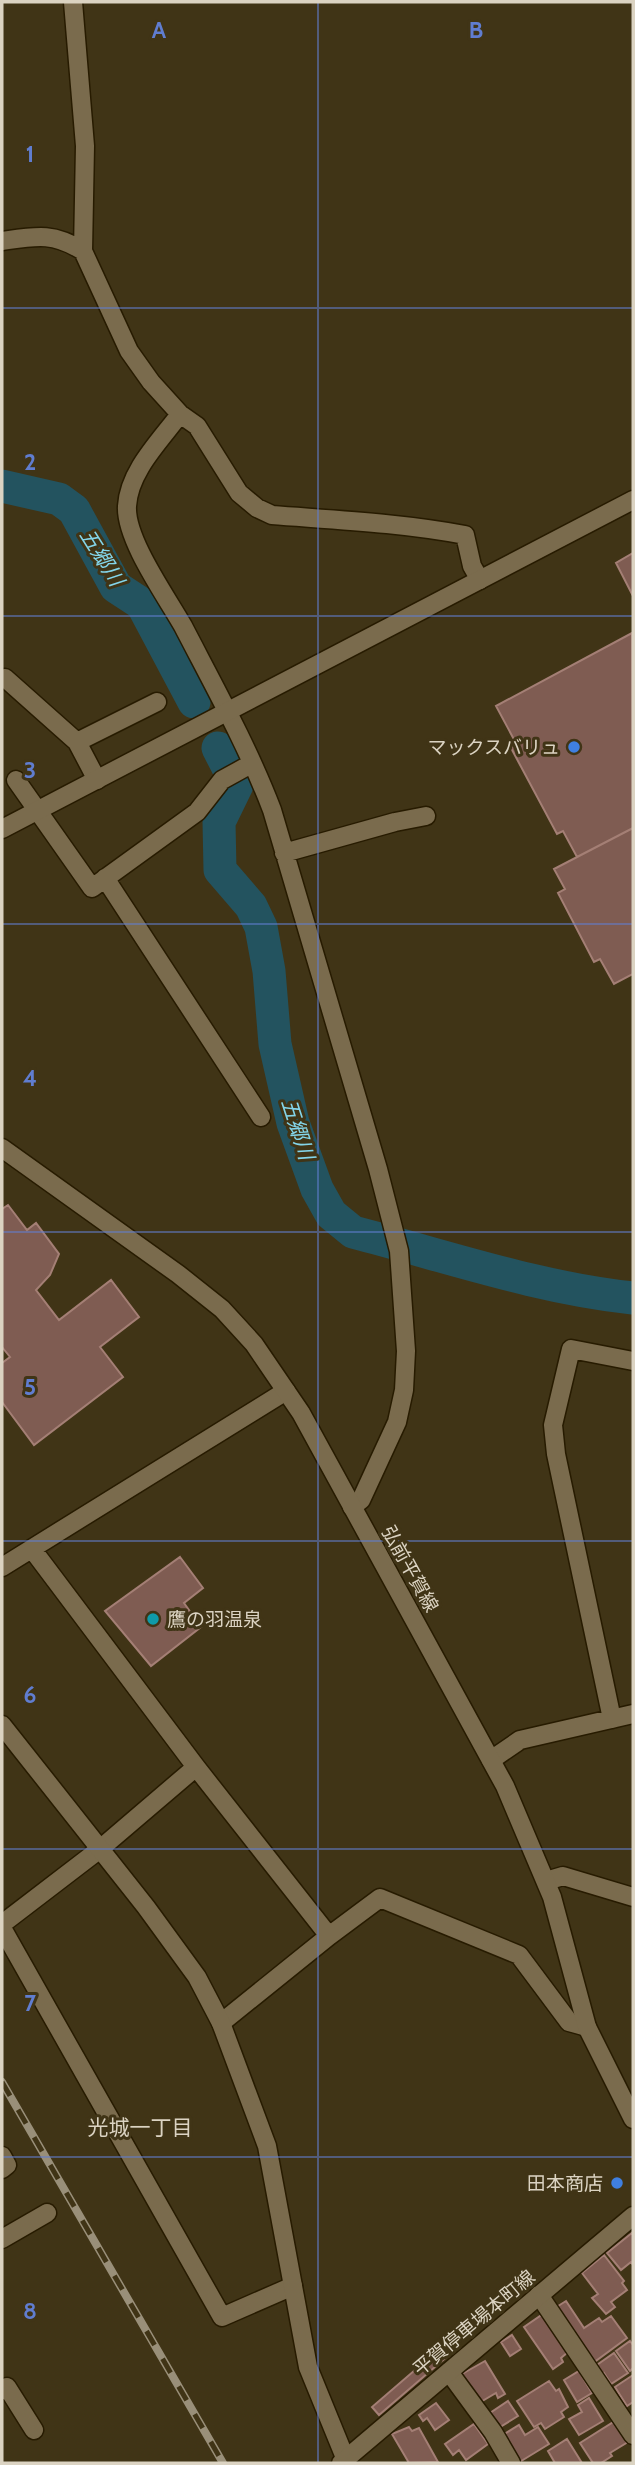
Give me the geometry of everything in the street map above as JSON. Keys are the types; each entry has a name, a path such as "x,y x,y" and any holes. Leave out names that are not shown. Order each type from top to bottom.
{"street":[{"path":"73,2 85,146 83,251 129,351 151,382 180,414 197,426 239,493 257,508 272,515 410,526 465,535 472,566 480,580"},
{"path":"2,241 32,236 65,239 83,251"},
{"path":"180,414 140,469 127,504 128,520 134,538 226,713 246,767 272,810 399,1251 406,1352 404,1390 397,1422 361,1500 352,1507"},
{"path":"2,829 633,500"},
{"path":"5,678 77,742 97,779"},
{"path":"77,742 158,702"},
{"path":"16,780 92,888 197,812 222,780 246,767"},
{"path":"284,853 426,816"},
{"path":"106,878 261,1117"},
{"name":"弘前平賀線","path":"2,1148 199,1290 246,1335 286,1391 505,1786 546,1881 587,2027 633,2119"},
{"path":"612,1719 556,1454 553,1425 571,1349 633,1360"},
{"path":"2,1567 286,1391"},
{"path":"32,1549 328,1936"},
{"path":"491,1760 520,1741 633,1714"},
{"path":"2,1726 146,1907 197,1977 221,2023 267,2146 308,2367 345,2462"},
{"path":"197,1767 100,1849 2,1926 222,2317 293,2286"},
{"path":"546,1881 563,1876 633,1897"},
{"path":"221,2023 328,1936 380,1898 519,1955 569,2022 587,2027"},
{"path":"2,2156 7,2165 2,2169"},
{"path":"2,2239 47,2213"},
{"name":"平賀停車場本町線","path":"345,2462 633,2216"},
{"path":"539,2295 633,2435"},
{"path":"449,2372 493,2432 511,2463"},
{"path":"2,2390 7,2387 34,2430"}],"building":[{"path":"633,553 633,596 616,563"},
{"name":"マックスバリュ","path":"632,633 633,828 577,857 563,831 557,834 511,748 517,745 496,706"},
{"path":"633,828 633,974 614,984 600,959 594,962 558,893 565,889 554,869"},
{"path":"8,1205 27,1230 36,1223 59,1254 50,1275 36,1290 59,1320 111,1280 139,1317 100,1347 123,1377 34,1445 2,1402 2,1363 10,1357 2,1347 2,1209"},
{"name":"鷹の羽温泉","path":"180,1557 203,1588 184,1603 201,1627 151,1666 105,1611"},
{"path":"633,2232 633,2265 631,2262 621,2270 607,2253"},
{"path":"604,2255 624,2281 622,2283 627,2290 611,2302 615,2307 606,2314 592,2298 598,2294 582,2273"},
{"path":"566,2301 584,2328 599,2318 602,2322 611,2316 627,2338 593,2363 555,2308"},
{"path":"543,2314 568,2352 561,2358 563,2362 553,2369 524,2327"},
{"path":"512,2335 521,2349 510,2356 501,2342"},
{"path":"630,2341 633,2345 633,2368 630,2371 616,2351"},
{"path":"441,2346 449,2355 379,2415 372,2407"},
{"path":"614,2353 628,2373 611,2384 604,2373 600,2376 594,2367"},
{"path":"485,2361 505,2394 498,2398 496,2393 479,2403 462,2374"},
{"path":"579,2371 592,2393 577,2402 564,2380"},
{"path":"633,2375 633,2402 627,2406 615,2387"},
{"path":"549,2381 556,2391 559,2389 568,2407 561,2412 564,2417 545,2429 541,2423 534,2427 517,2401"},
{"path":"589,2398 603,2421 579,2435 569,2419 582,2412 578,2405"},
{"path":"508,2401 518,2416 497,2429 487,2415"},
{"path":"436,2403 449,2420 435,2430 427,2418 423,2421 419,2415"},
{"path":"615,2421 628,2442 610,2453 612,2456 601,2463 593,2463 580,2443"},
{"path":"474,2424 488,2444 466,2460 459,2450 453,2455 445,2444"},
{"path":"519,2425 525,2435 538,2427 549,2444 518,2463 501,2436"},
{"path":"409,2427 412,2431 419,2428 438,2462 409,2463 392,2434"},
{"path":"567,2439 582,2463 555,2463 548,2451"}],"waterway":[{"name":"五郷川","path":"2,486 59,499 74,510 116,587 142,604 194,702"},
{"name":"五郷川","path":"218,748 237,785 219,822 220,870 251,906 261,927 269,971 275,1044 293,1123 317,1189 331,1214 353,1232 527,1279 633,1298"}],"railway":[{"path":"2,2082 223,2463"}],"place":[{"name":"マックスバリュ","path":"574,747"},
{"name":"鷹の羽温泉","path":"153,1619"},
{"name":"田本商店","path":"617,2183"}],"district":[{"name":"光城一丁目","path":"140,2127"}]}
